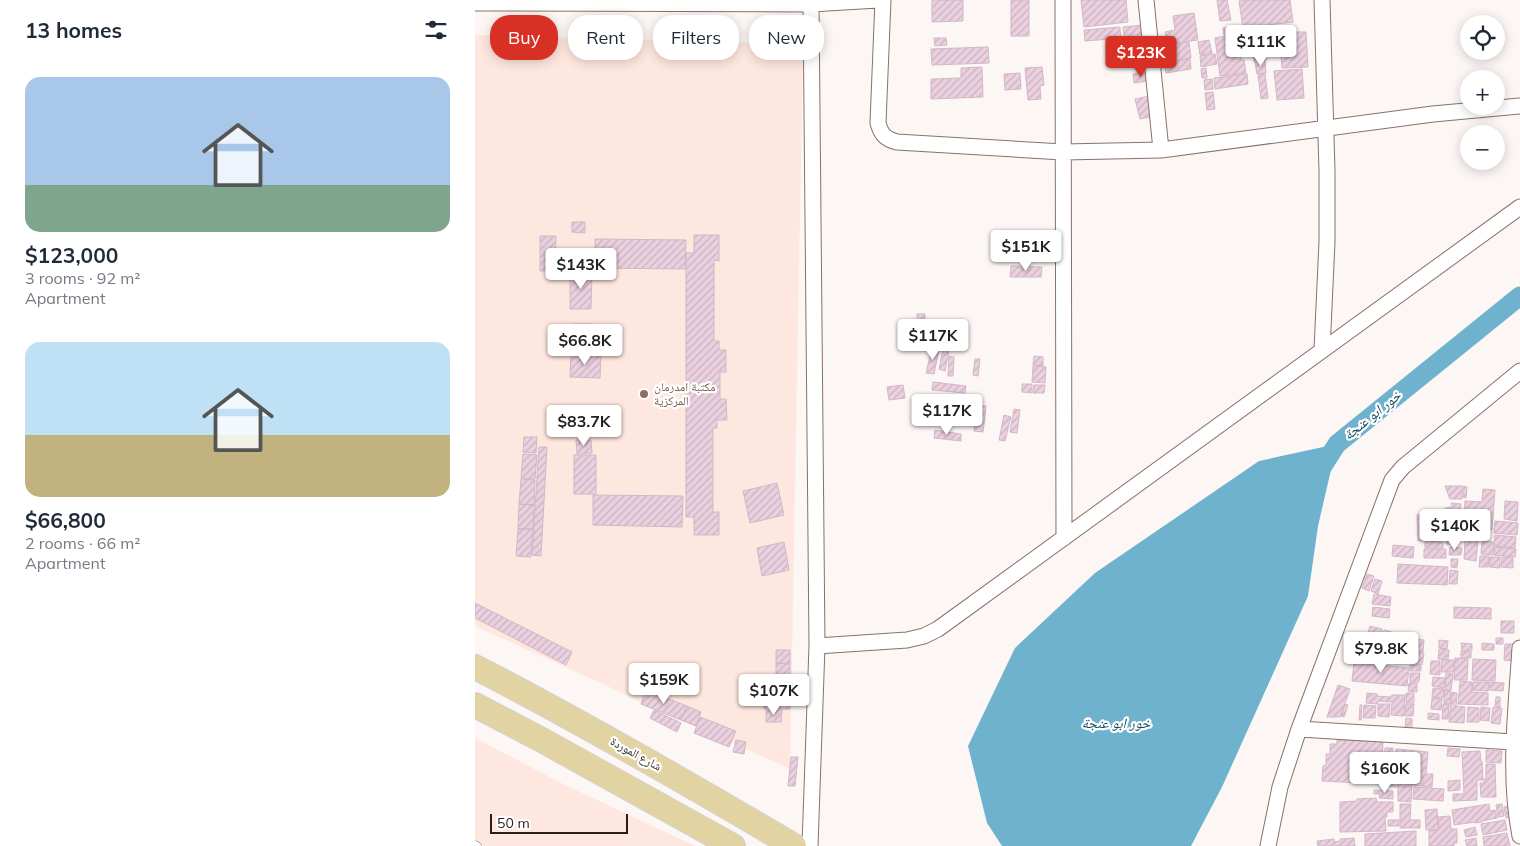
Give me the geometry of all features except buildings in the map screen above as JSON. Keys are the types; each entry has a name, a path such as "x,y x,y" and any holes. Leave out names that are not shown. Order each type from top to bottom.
{"main road":[{"name":"شارع الموردة","path":"475,667 556,709 674,775 794,846"},
{"path":"475,706 540,738 733,846"}],"street":[{"path":"475,3 684,2 811,4 878,0"},
{"path":"883,0 877,123 883,136 897,142 1063,152 1161,150 1433,114 1520,106"},
{"path":"1063,0 1064,538"},
{"path":"1146,0 1161,150"},
{"path":"1322,0 1327,242 1323,350"},
{"path":"811,4 817,646 811,846"},
{"path":"817,646 907,640 924,636 951,621 1520,207"},
{"path":"1268,846 1280,787 1299,729 1393,480 1403,467 1520,371"},
{"path":"1520,648 1514,742 1516,817 1520,836"},
{"path":"1299,729 1514,742"}],"shaded area":[{"path":"475,35 490,35 490,60 558,60 558,37 568,38 568,60 643,60 643,40 653,40 653,60 739,60 739,42 749,43 749,60 803,60 790,769 475,626"},
{"path":"475,738 563,784 695,846 475,846"}],"water":[{"name":"خور ابو عنجة","path":"1337,444 1318,526 1308,596 1222,787 1191,846 1002,846 987,823 968,746 1015,648 1095,573 1259,461"}],"waterway":[{"name":"خور ابو عنجة","path":"1323,466 1337,444 1520,296"}],"place":[{"name":"مكتبة امدرمان المركزية","path":"644,394"}]}
